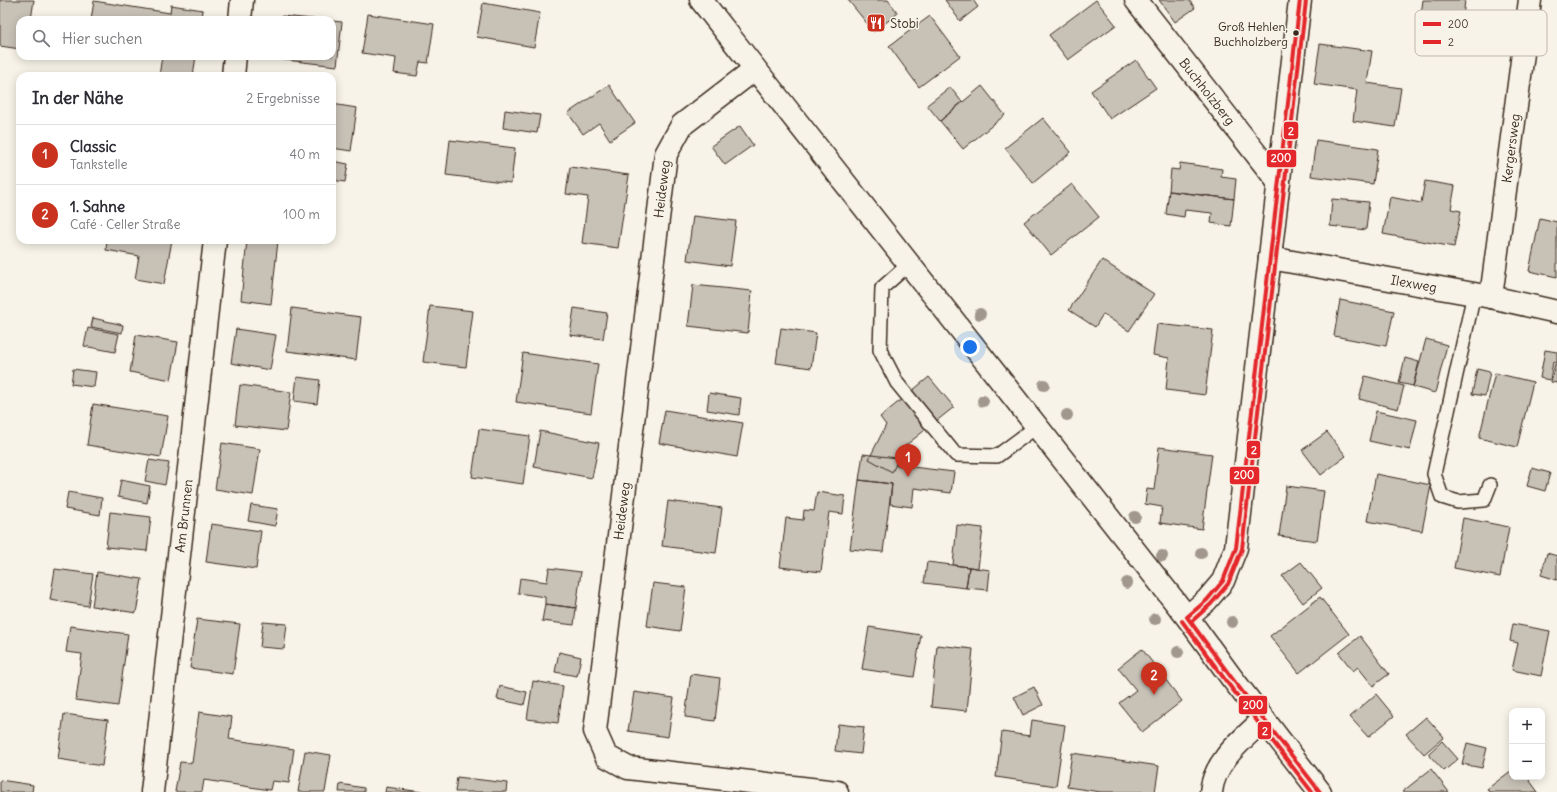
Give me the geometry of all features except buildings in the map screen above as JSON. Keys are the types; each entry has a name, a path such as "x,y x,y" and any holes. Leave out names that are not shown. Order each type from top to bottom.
{"street":[{"path":"240,16 242,0"},
{"path":"701,0 1187,617 1231,677 1320,792"},
{"name":"Buchholzberg","path":"1136,0 1279,183"},
{"path":"1187,617 1207,600 1223,581 1236,548 1300,0"},
{"name":"Kergersweg","path":"1528,10 1530,0"},
{"name":"Kergersweg","path":"1482,296 1521,56"},
{"path":"234,72 235,60"},
{"name":"Heideweg","path":"755,69 682,125 666,154 595,731 606,756 628,768 837,792"},
{"name":"Am Brunnen","path":"152,792 214,244"},
{"name":"Ilexweg","path":"1270,258 1482,296 1557,312"},
{"path":"1210,792 1212,782 1221,762 1264,719"}],"lane":[{"path":"909,264 882,288 880,350 897,384 956,454 997,456 1036,427"},
{"path":"1482,296 1434,474 1442,496 1458,502 1484,500 1490,485"}],"transit line":[{"name":"200","path":"1187,617 1207,600 1223,581 1236,548 1300,0"},
{"name":"2","path":"1191,622 1211,604 1228,584 1242,549 1306,1"},
{"name":"200","path":"1187,617 1231,677 1320,792"},
{"name":"2","path":"1182,621 1226,681 1312,792"}],"place":[{"name":"Stobi","path":"876,23"},
{"name":"Groß Hehlen, Buchholzberg","path":"1296,33"},
{"name":"Classic","path":"908,477"},
{"name":"1. Sahne","path":"1154,695"}]}
